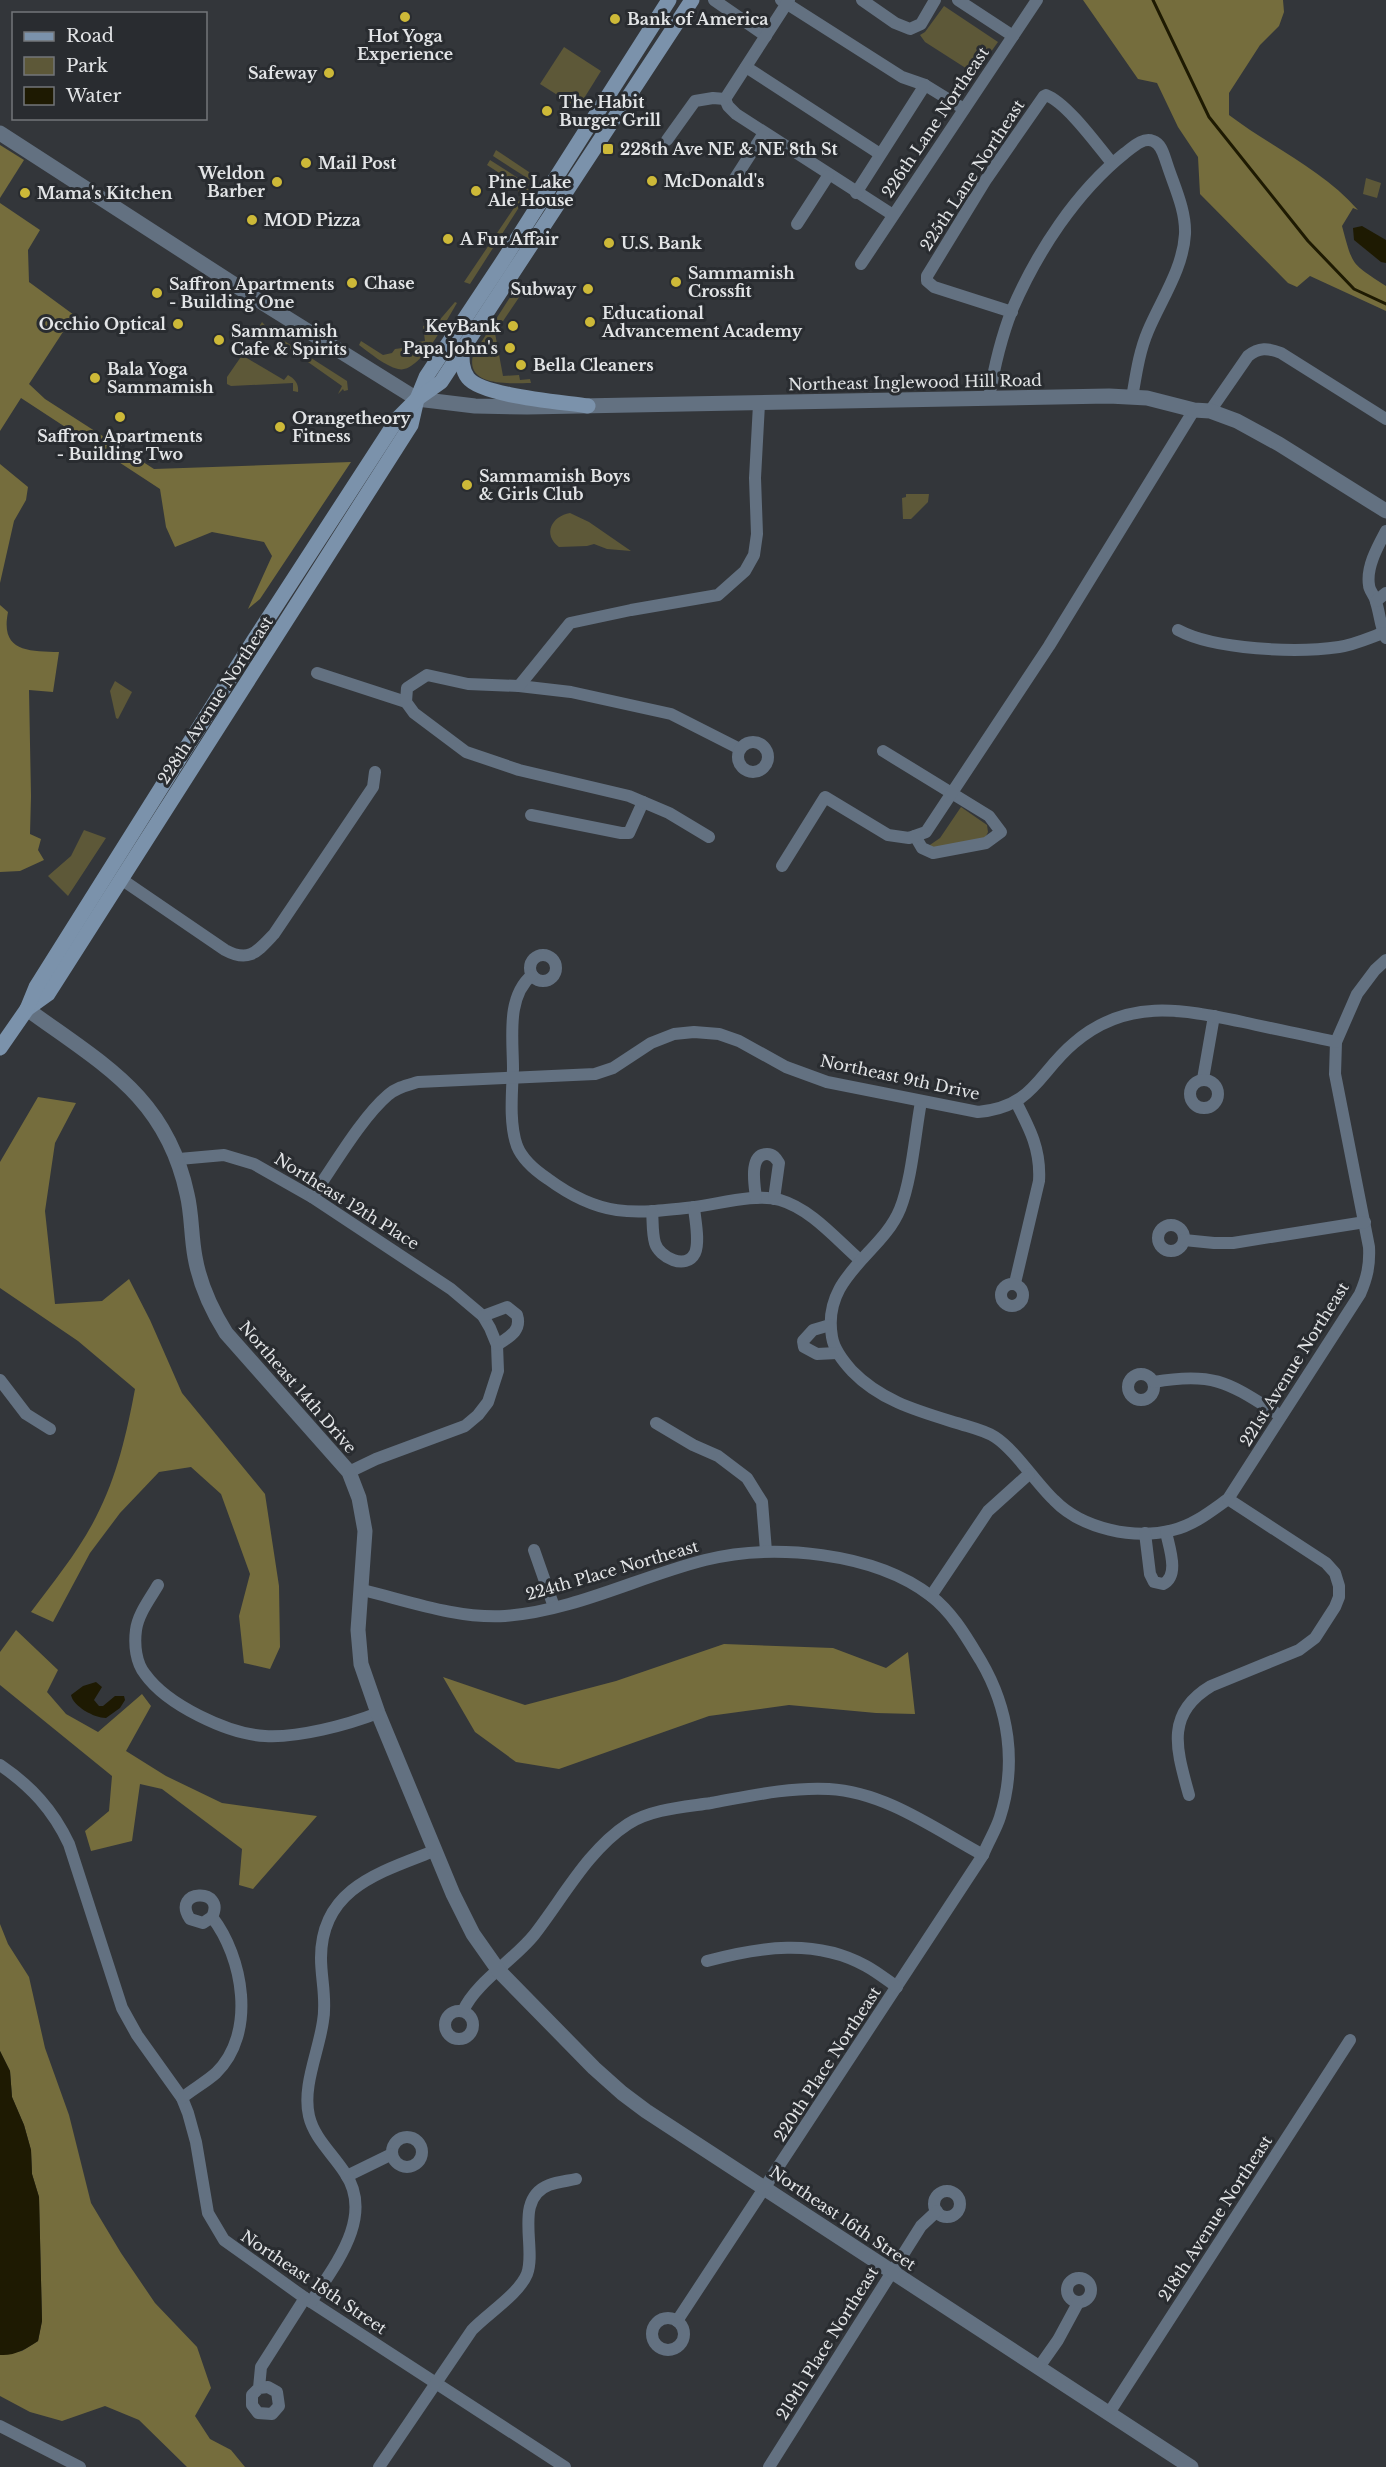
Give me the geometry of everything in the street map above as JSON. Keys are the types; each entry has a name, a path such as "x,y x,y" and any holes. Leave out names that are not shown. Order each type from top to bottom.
{"main road":[{"name":"228th Avenue Northeast","path":"0,1048 27,1010 36,987 254,640 398,418 417,399 441,382 527,252 531,237 562,183 584,134 669,0"},
{"path":"664,41 674,13 682,0"},
{"name":"228th Avenue Northeast","path":"27,1010 48,994 411,425 417,399 426,377 692,0"},
{"path":"462,347 465,375 476,385 509,394 588,406"},
{"path":"228,712 230,700 259,653 254,640"},
{"path":"80,916 94,912 112,884 122,879"}],"street":[{"path":"714,0 766,36"},
{"path":"862,0 910,29 921,24 935,0"},
{"path":"958,0 1013,36"},
{"name":"226th Lane Northeast","path":"861,264 1037,0"},
{"path":"725,99 766,36 785,1 902,77 925,85 964,109"},
{"path":"746,67 880,154"},
{"path":"856,194 925,85"},
{"name":"225th Lane Northeast","path":"1012,312 934,287 927,281 927,276 985,181 1044,96 1053,98 1073,117 1112,164"},
{"path":"725,99 736,114 828,176 892,215"},
{"path":"667,140 695,101 725,99"},
{"path":"0,133 417,399"},
{"path":"732,183 764,133"},
{"path":"989,398 994,368 1012,312 1043,252 1081,198 1112,164 1136,144 1153,141 1161,148 1181,206 1185,234 1175,275 1142,348 1132,398"},
{"path":"797,224 828,176"},
{"path":"782,866 825,796 888,836 909,838 926,832 1202,410 1254,351 1263,349 1281,353 1386,418"},
{"name":"Northeast Inglewood Hill Road","path":"417,399 475,406 588,406 989,398 1147,398 1202,410 1264,435 1386,511"},
{"path":"519,686 570,623 718,595 745,571 754,555 757,534 755,478 759,404"},
{"path":"1178,630 1188,636 1235,646 1294,650 1339,647 1385,635 1377,612 1381,597 1370,591 1370,571 1386,531"},
{"path":"317,673 406,702 414,713 466,752 519,770 629,796 669,813 709,837"},
{"path":"406,702 407,688 426,675 468,684 519,686 571,692 671,714 740,749"},
{"path":"883,751 989,816 1001,832 986,843 933,853 922,848 915,836"},
{"path":"122,879 236,956 245,957 257,952 274,934 373,787 375,772"},
{"path":"531,815 621,834 629,833 643,802"},
{"name":"221st Avenue Northeast","path":"1029,1474 1055,1502 1073,1515 1095,1525 1120,1532 1155,1533 1192,1522 1228,1499 1363,1287 1370,1262 1365,1222 1335,1074 1336,1042 1357,994 1386,960"},
{"path":"532,975 523,983 517,996 513,1018 512,1076 513,1121 517,1146 524,1159 536,1171 589,1204 620,1211 652,1211 756,1198 774,1198 793,1204 806,1213 860,1260"},
{"path":"27,1010 112,1071 140,1096 168,1135 179,1159"},
{"name":"Northeast 9th Drive","path":"312,1197 375,1109 389,1093 401,1086 418,1082 512,1076 595,1074 614,1068 651,1043 674,1034 694,1032 719,1034 739,1041 786,1067 827,1082 978,1112 995,1111 1016,1102 1039,1083 1073,1043 1112,1019 1132,1013 1179,1010 1336,1042"},
{"path":"1203,1079 1214,1016"},
{"path":"921,1102 900,1208 883,1235 846,1276 838,1293 830,1326 832,1339 837,1353 858,1377 883,1396 903,1406 996,1437 1029,1474 1002,1496 982,1518 931,1596"},
{"path":"1015,1283 1039,1181 1040,1165 1033,1135 1016,1102"},
{"path":"756,1198 755,1162 759,1156 766,1154 773,1156 779,1162 774,1198"},
{"name":"Northeast 12th Place","path":"179,1159 215,1155 236,1157 254,1164 312,1197 451,1289 483,1316"},
{"name":"Northeast 14th Drive","path":"179,1159 188,1196 195,1258 204,1293 214,1313 226,1333 349,1472 359,1498 364,1524 363,1590 358,1630 361,1664 378,1713 434,1851 473,1934 499,1971"},
{"path":"652,1211 654,1239 658,1249 677,1262 683,1262 691,1259 696,1251 694,1207"},
{"path":"1184,1240 1214,1244 1233,1243 1365,1222"},
{"path":"349,1472 376,1459 465,1426 478,1415 488,1402 498,1371 497,1345 483,1316 502,1308 511,1309 518,1315 519,1323 516,1331 497,1345"},
{"path":"830,1326 813,1330 803,1341 804,1347 817,1354 837,1353"},
{"path":"1154,1382 1184,1377 1215,1380 1235,1387 1281,1416"},
{"path":"0,1380 27,1414 50,1429"},
{"path":"462,2011 471,1997 521,1951 609,1839 629,1823 658,1812 777,1791 830,1789 870,1798 905,1812 983,1854 1002,1809 1008,1781 1009,1741 1001,1705 985,1669 963,1630 931,1596 900,1579 860,1563 803,1553 766,1551 762,1502 747,1478 718,1456 693,1445 656,1423"},
{"path":"1189,1795 1176,1739 1176,1729 1186,1707 1200,1692 1211,1686 1309,1644 1335,1607 1339,1596 1335,1573 1326,1563 1228,1499"},
{"path":"534,1550 554,1607"},
{"name":"224th Place Northeast","path":"363,1590 488,1617 527,1613 554,1607 703,1561 734,1554 766,1551"},
{"path":"158,1585 140,1615 136,1629 138,1661 143,1673 152,1683 199,1716 227,1728 266,1736 349,1724 378,1713"},
{"name":"Northeast 18th Street","path":"0,1765 29,1787 46,1804 59,1822 69,1844 122,2008 137,2035 182,2098 192,2126 208,2213 215,2227 234,2249 308,2300 565,2467"},
{"path":"259,2388 261,2367 348,2243 353,2230 354,2196 347,2176 314,2130 307,2103 325,2012 321,1959 327,1923 336,1906 369,1876 434,1851"},
{"name":"220th Place Northeast","path":"677,2321 983,1854"},
{"path":"182,2098 216,2072 232,2048 242,2011 239,1984 231,1952 222,1930 212,1917"},
{"path":"707,1961 744,1951 777,1947 822,1950 865,1965 897,1987"},
{"name":"Northeast 16th Street","path":"499,1971 622,2093 1191,2467"},
{"name":"218th Avenue Northeast","path":"1109,2413 1350,2040"},
{"path":"347,2176 392,2154"},
{"path":"385,2464 435,2382 472,2330 523,2283 530,2262 528,2213 535,2196 549,2185 576,2179"},
{"name":"219th Place Northeast","path":"769,2467 921,2226 937,2211"},
{"path":"1040,2367 1078,2303"},
{"path":"0,2426 80,2467"}],"green space":[{"path":"944,6 998,42 975,74 925,42 920,35 925,32"},
{"path":"564,47 601,71 578,108 540,84"},
{"path":"496,150 538,178 535,183 493,156"},
{"path":"490,160 532,187 470,284 464,282 520,199 516,184 487,165"},
{"path":"1366,178 1381,183 1377,198 1363,194"},
{"path":"516,288 522,293 495,333 503,376 519,375 520,380 530,379 531,383 492,381 476,373 472,366 473,355"},
{"path":"455,302 457,303 432,344 415,363 406,369 388,365 359,345 361,341 383,355 392,353 395,349 410,347 410,343 425,341 423,326 437,323"},
{"path":"262,322 272,333 347,381 348,390 343,389 338,394 342,386 264,331 257,339 255,333"},
{"path":"247,348 249,349 245,357 284,380 288,375 295,380 298,392 293,391 293,383 231,386 227,384 227,377"},
{"path":"906,494 929,494 928,502 911,519 903,519 902,498 906,497"},
{"path":"570,513 589,522 631,551 607,549 594,544 559,547 551,537 551,526 558,518"},
{"path":"115,681 132,692 118,719 110,691"},
{"path":"961,807 987,825 988,832 985,838 936,849 927,847 940,838"},
{"path":"84,830 106,838 68,896 48,876 71,856"}],"shaded area":[{"path":"1083,0 1283,0 1284,12 1279,26 1260,45 1229,93 1229,115 1313,171 1358,210 1353,208 1342,226 1355,263 1386,286 1386,311 1310,276 1297,287 1288,283 1200,194 1198,157 1178,127 1157,83 1138,79"},
{"path":"0,145 24,160 0,198"},
{"path":"0,203 40,230 28,250 29,282 74,315 29,384 45,399 154,469 351,462 260,599 248,609 272,556 264,542 212,532 175,547 166,527 160,489 21,398 0,431"},
{"path":"0,464 28,487 26,500 14,521 0,583"},
{"path":"0,605 8,612 8,635 12,642 27,649 59,652 53,692 29,690 30,834 41,839 38,850 44,860 20,871 0,872"},
{"path":"38,1097 76,1103 55,1143 45,1211 55,1304 102,1301 129,1279 182,1393 265,1494 279,1586 280,1647 270,1669 244,1663 239,1616 250,1574 221,1494 191,1467 159,1472 120,1513 90,1553 53,1622 31,1612 82,1542 103,1502 120,1454 135,1389 78,1341 0,1288 0,1162"},
{"path":"16,1630 58,1670 47,1692 66,1714 98,1732 142,1694 151,1706 126,1751 166,1776 222,1803 317,1816 253,1889 239,1885 242,1849 162,1789 140,1784 132,1841 91,1851 85,1831 109,1811 112,1776 0,1685 0,1652"},
{"path":"724,1644 833,1648 886,1668 908,1652 915,1714 789,1705 709,1716 559,1769 516,1762 475,1732 443,1677 525,1705 616,1681"},
{"path":"0,1924 8,1944 29,1977 45,2048 69,2115 91,2203 155,2303 197,2347 211,2388 195,2416 210,2439 231,2450 245,2467 187,2467 139,2420 105,2406 62,2421 30,2412 0,2396 0,2355 22,2351 38,2341 42,2321 39,2197 32,2174 31,2150 24,2125 12,2097 10,2071 0,2051"}],"water":[{"path":"1362,226 1386,240 1386,263 1381,262 1354,240 1353,228"},
{"path":"96,1682 102,1687 94,1700 99,1706 103,1706 115,1696 124,1696 125,1700 120,1708 106,1718 85,1711 71,1695 83,1686"},
{"path":"0,2051 10,2071 12,2097 24,2125 31,2150 32,2174 39,2197 42,2321 38,2341 20,2351 5,2355 0,2355"}],"waterway":[{"path":"1153,0 1209,117 1308,241 1354,289 1386,304"}],"place":[{"name":"Hot Yoga Experience","path":"405,17"},
{"name":"Bank of America","path":"615,19"},
{"name":"Safeway","path":"329,73"},
{"name":"The Habit Burger Grill","path":"547,111"},
{"name":"228th Ave NE & NE 8th St","path":"608,149"},
{"name":"Mail Post","path":"306,163"},
{"name":"McDonald's","path":"652,181"},
{"name":"Weldon Barber","path":"277,182"},
{"name":"Pine Lake Ale House","path":"476,191"},
{"name":"Mama's Kitchen","path":"25,193"},
{"name":"MOD Pizza","path":"252,220"},
{"name":"A Fur Affair","path":"448,239"},
{"name":"U.S. Bank","path":"609,243"},
{"name":"Sammamish Crossfit","path":"676,282"},
{"name":"Chase","path":"352,283"},
{"name":"Subway","path":"588,289"},
{"name":"Saffron Apartments - Building One","path":"157,293"},
{"name":"Educational Advancement Academy","path":"590,322"},
{"name":"Occhio Optical","path":"178,324"},
{"name":"KeyBank","path":"513,326"},
{"name":"Sammamish Cafe & Spirits","path":"219,340"},
{"name":"Papa John's","path":"510,348"},
{"name":"Bella Cleaners","path":"521,365"},
{"name":"Bala Yoga Sammamish","path":"95,378"},
{"name":"Saffron Apartments - Building Two","path":"120,417"},
{"name":"Orangetheory Fitness","path":"280,427"},
{"name":"Sammamish Boys & Girls Club","path":"467,485"}]}
